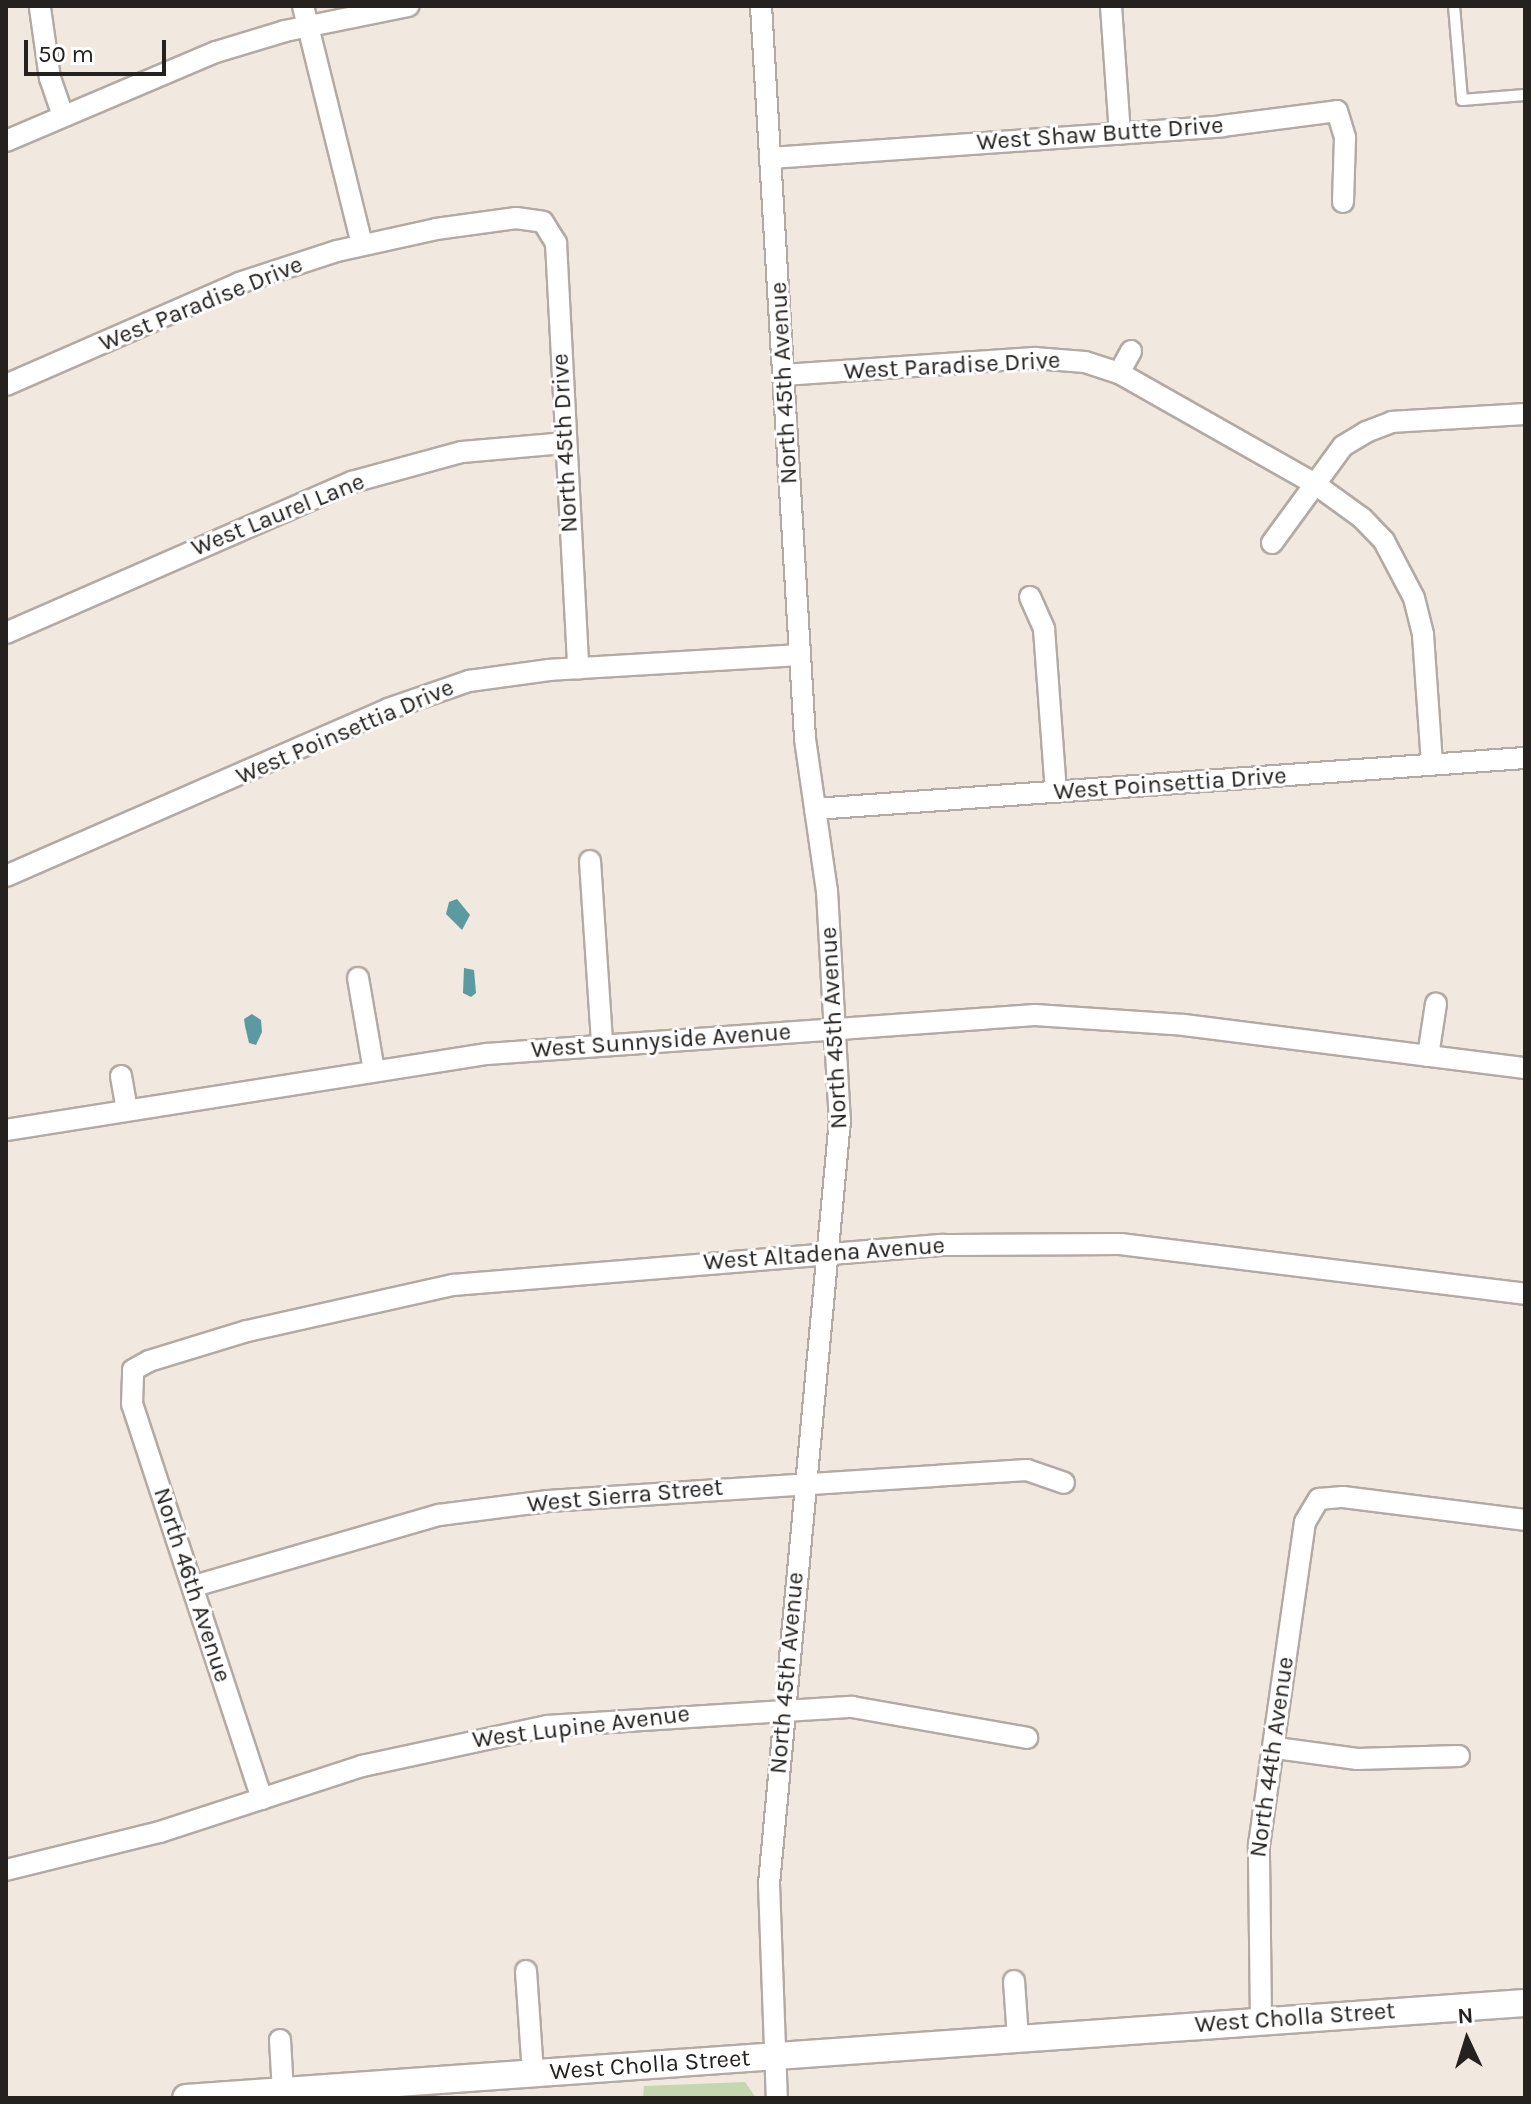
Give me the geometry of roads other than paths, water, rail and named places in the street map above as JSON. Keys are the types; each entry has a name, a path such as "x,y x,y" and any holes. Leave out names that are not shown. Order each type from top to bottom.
{"street":[{"path":"6,141 305,16 408,6"},
{"name":"North 45th Avenue","path":"761,6 799,655 838,1029 840,1120 830,1254 783,1709 769,1884 777,2098"},
{"path":"1111,6 1120,134"},
{"path":"40,8 50,78 63,115"},
{"path":"305,16 362,244"},
{"name":"West Shaw Butte Drive","path":"770,158 1120,134 1337,111 1345,138 1343,202"},
{"name":"West Paradise Drive","path":"6,385 239,283 362,244 516,218 543,222"},
{"name":"North 45th Drive","path":"543,222 556,243 578,668"},
{"path":"1119,373 1131,351"},
{"name":"West Paradise Drive","path":"783,375 1034,358 1085,362 1119,373 1315,484"},
{"path":"1272,543 1343,446 1392,422 1525,414"},
{"name":"West Laurel Lane","path":"6,633 352,482 462,452 564,443"},
{"path":"1315,484 1362,518 1384,541 1414,598 1423,635 1432,764"},
{"path":"1030,597 1044,629 1056,792"},
{"name":"West Poinsettia Drive","path":"6,876 431,692 485,678 578,668 799,655"},
{"name":"West Poinsettia Drive","path":"815,809 1525,758"},
{"path":"590,861 602,1044"},
{"path":"358,978 374,1071"},
{"path":"1428,1056 1436,1004"},
{"name":"West Sunnyside Avenue","path":"6,1130 374,1071 602,1044 1035,1015 1184,1025 1525,1068"},
{"path":"121,1076 127,1110"},
{"name":"West Altadena Avenue","path":"133,1370 247,1331 453,1285 943,1245 1120,1244 1525,1294"},
{"name":"North 46th Avenue","path":"133,1370 132,1404 262,1799"},
{"name":"West Sierra Street","path":"194,1586 439,1515 548,1501 1027,1470 1064,1483"},
{"name":"North 44th Avenue","path":"1261,2020 1258,1858 1276,1748 1305,1522 1319,1499 1343,1497 1525,1520"},
{"name":"West Lupine Avenue","path":"6,1870 87,1853 362,1766 471,1739 547,1726 852,1707 1027,1738"},
{"path":"1276,1748 1357,1759 1459,1756"},
{"path":"526,1971 533,2074"},
{"path":"1014,1981 1018,2038"},
{"name":"West Cholla Street","path":"186,2098 1525,2003"},
{"path":"280,2040 283,2092"}],"lane":[{"path":"1454,6 1462,100 1525,95"}],"water":[{"path":"457,899 470,915 462,930 446,914 449,902"},
{"path":"464,968 474,970 476,993 471,997 463,993"},
{"path":"252,1014 261,1020 262,1032 256,1045 249,1043 244,1019"}]}
